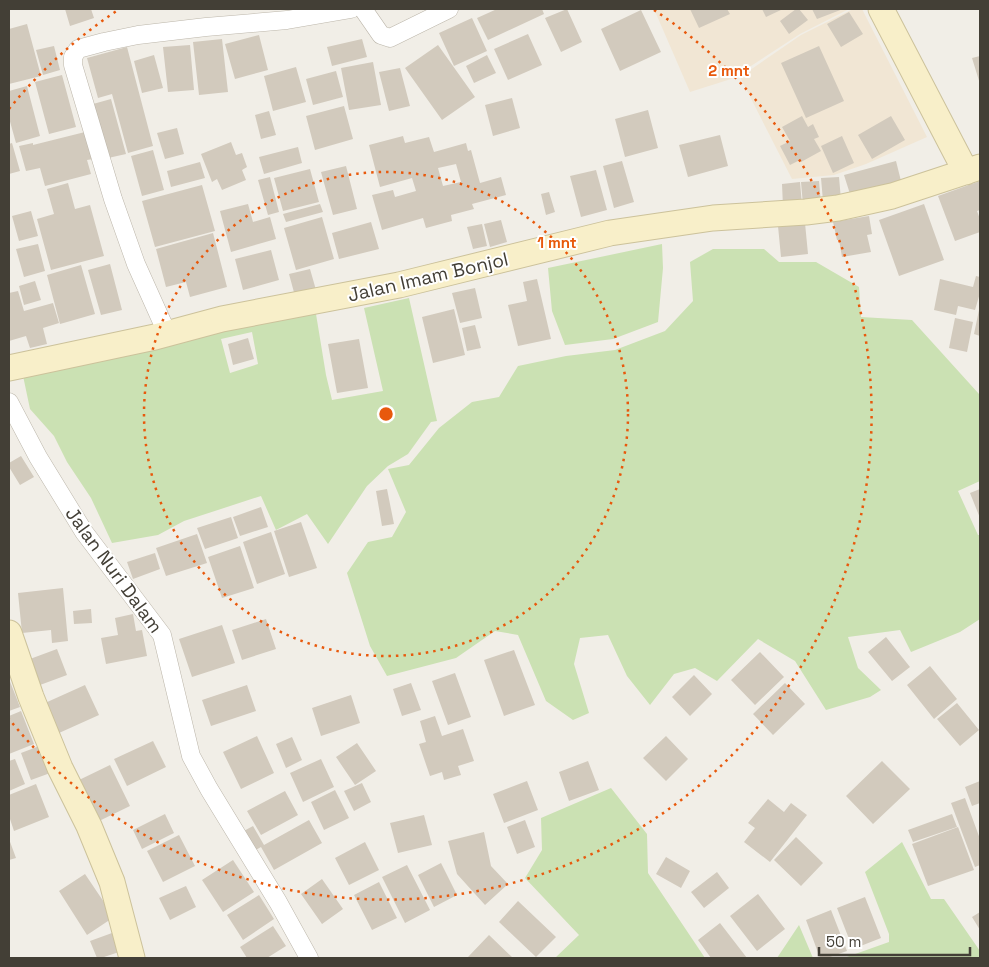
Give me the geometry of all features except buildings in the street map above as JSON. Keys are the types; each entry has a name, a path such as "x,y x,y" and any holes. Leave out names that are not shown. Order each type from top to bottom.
{"main road":[{"path":"881,9 973,169"},
{"name":"Jalan Imam Bonjol","path":"9,368 222,319 399,285 610,233 713,218 838,208 892,196 973,169"},
{"path":"9,633 31,697 60,768 89,826 112,882 132,958"}],"street":[{"path":"167,333 136,264 113,199 72,65 75,53 82,47 91,44 138,35 287,20 351,9"},
{"path":"363,9 381,35 387,38 399,35 450,9"},
{"name":"Jalan Nuri Dalam","path":"9,402 38,457 84,532 162,635 191,756 208,789 278,902 309,958"}],"shaded area":[{"path":"654,9 849,9 800,34 731,79 690,92"},
{"path":"853,9 862,9 927,137 866,164 834,175 792,179 740,77 801,35"}],"green space":[{"path":"662,244 663,268 658,322 613,339 565,345 552,311 548,268"},
{"path":"713,249 764,249 779,262 816,262 859,287 861,317 912,320 979,394 980,481 958,491 978,535 980,535 980,619 960,632 911,652 900,630 848,637 858,668 881,690 870,697 826,710 795,661 758,639 717,681 695,668 674,674 650,705 627,676 608,635 580,638 574,664 589,713 573,720 546,701 518,635 495,631 456,658 387,676 370,646 347,573 368,542 392,537 406,512 388,469 409,465 439,428 472,402 499,397 518,366 566,356 615,350 665,331 693,301 690,262"},
{"path":"409,298 437,421 431,422 408,454 388,466 367,486 328,544 307,514 276,530 261,496 184,521 158,535 112,543 91,498 67,462 54,436 30,409 22,371 265,320 316,314 332,400 383,391 364,308","holes":["252,332 258,364 230,373 221,339"]},
{"path":"611,788 647,834 648,873 705,958 555,958 579,935 525,878 542,850 541,818"},
{"path":"902,842 931,899 944,899 980,951 980,958 844,958 889,942 889,934 865,872"},
{"path":"799,925 813,958 777,958"}]}
